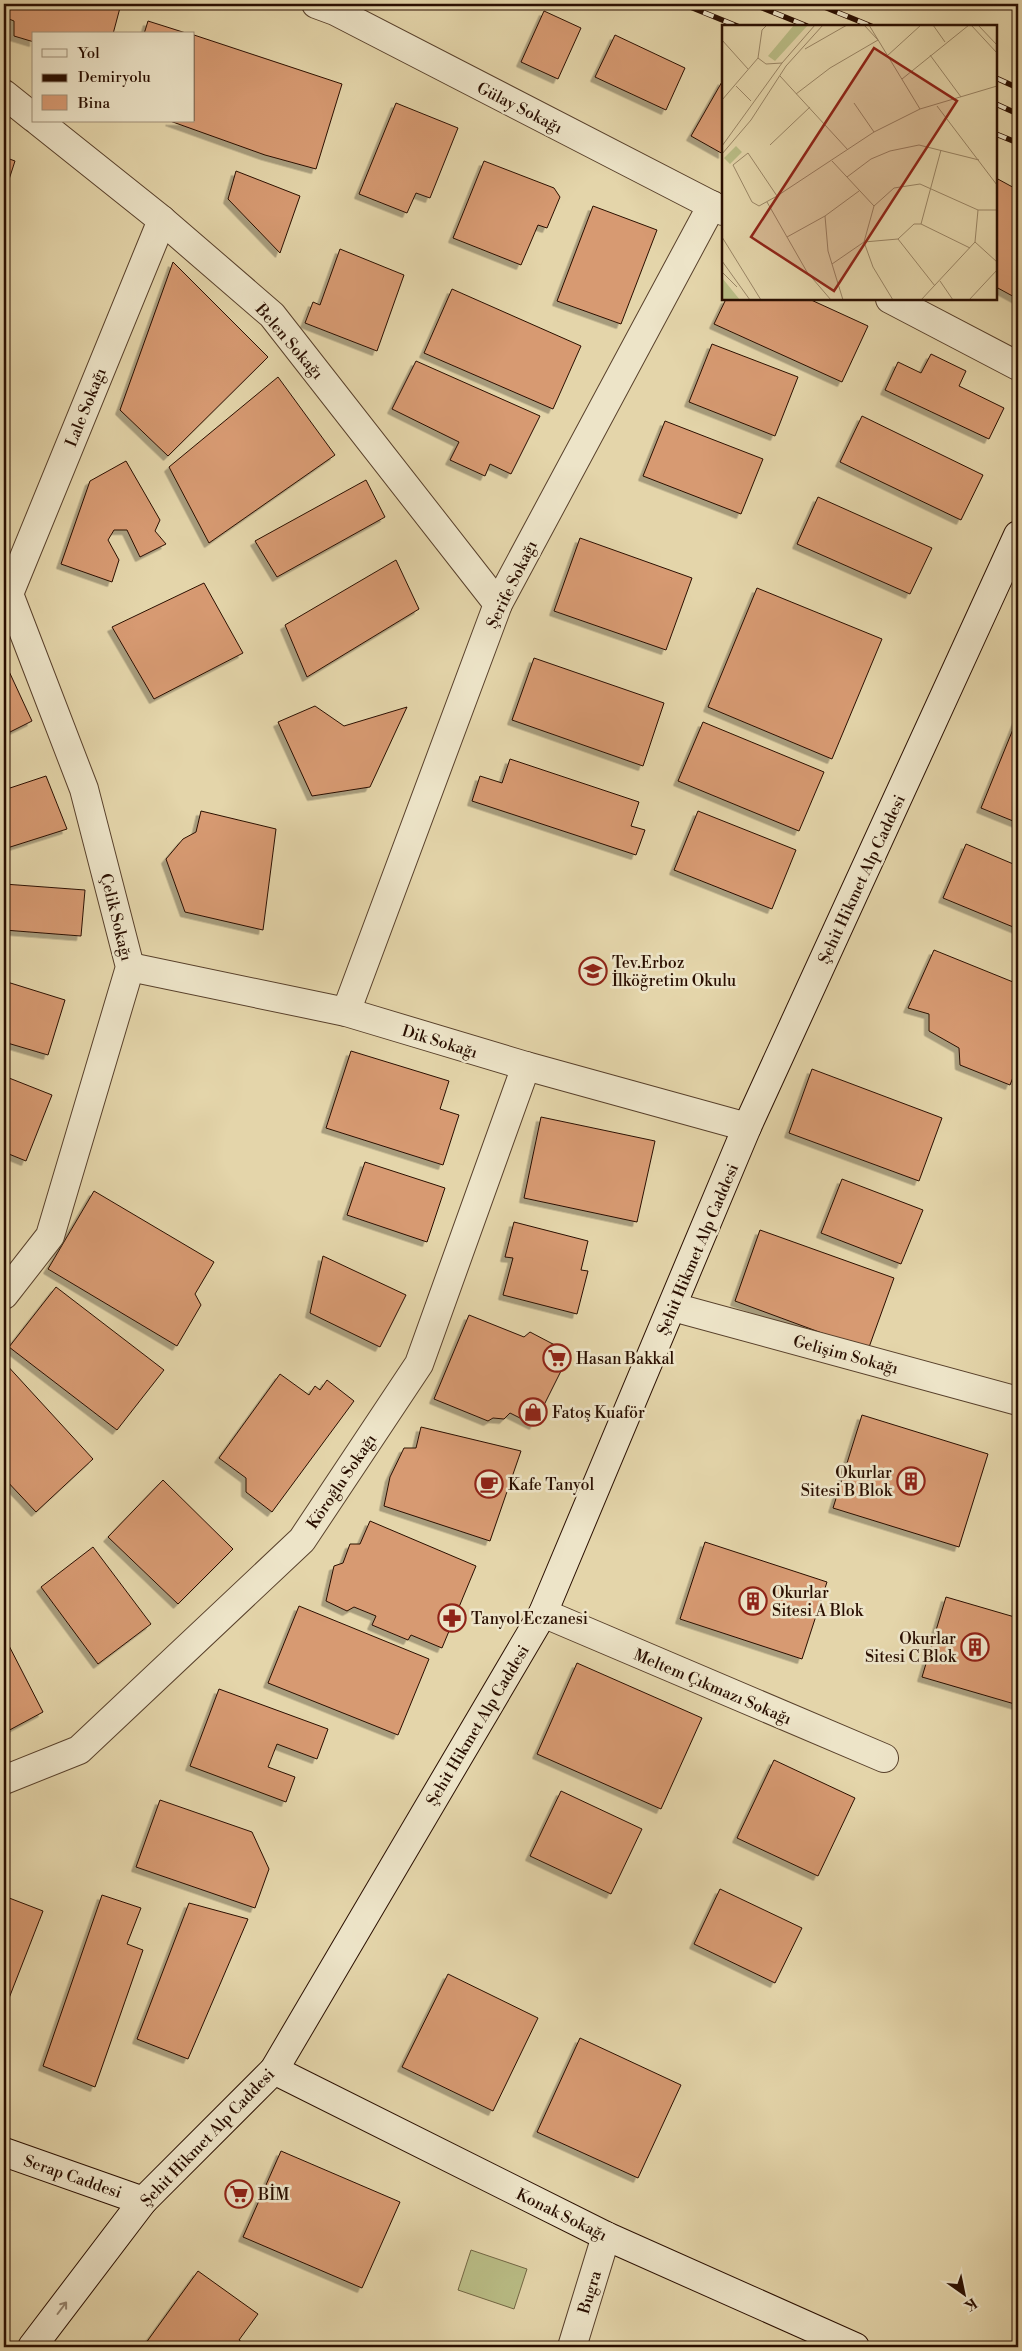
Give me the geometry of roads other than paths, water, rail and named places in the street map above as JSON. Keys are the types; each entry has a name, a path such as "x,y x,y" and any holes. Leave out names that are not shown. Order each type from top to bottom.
{"street":[{"name":"Gülay Sokağı","path":"316,4 335,11 717,208"},
{"path":"4,94 32,116"},
{"name":"Belen Sokağı","path":"39,122 162,220 272,315 498,604"},
{"name":"Şerife Sokağı","path":"346,1012 498,604 717,208"},
{"name":"Lale Sokağı","path":"5,594 162,220"},
{"path":"892,300 1018,366"},
{"name":"Şehit Hikmet Alp Caddesi","path":"32,2347 143,2201 274,2070 542,1613 673,1307 747,1127 1018,535"},
{"name":"Çelik Sokağı","path":"4,1296 50,1236 130,967 84,789 5,594"},
{"name":"Dik Sokağı","path":"130,967 346,1012 526,1066 747,1127"},
{"name":"Köroğlu Sokağı","path":"4,1780 79,1750 302,1540 419,1364 526,1066"},
{"name":"Gelişim Sokağı","path":"673,1307 1018,1401"},
{"name":"Meltem Çıkmazı Sokağı","path":"542,1613 884,1758"},
{"name":"Konak Sokağı","path":"274,2070 606,2236 855,2347"},
{"name":"Serap Caddesi","path":"4,2152 143,2201"},
{"name":"Bugra","path":"572,2347 606,2236"}],"railway":[{"path":"683,4 735,25"},
{"path":"753,4 805,25"},
{"path":"817,4 869,25"},
{"path":"997,78 1018,88"},
{"path":"997,104 1018,114"},
{"path":"997,134 1018,143"}],"place":[{"name":"Tev.Erboz İlköğretim Okulu","path":"593,971"},
{"name":"Hasan Bakkal","path":"557,1358"},
{"name":"Fatoş Kuaför","path":"533,1412"},
{"name":"Okurlar Sitesi B Blok","path":"911,1481"},
{"name":"Kafe Tanyol","path":"489,1484"},
{"name":"Okurlar Sitesi A Blok","path":"753,1601"},
{"name":"Tanyol Eczanesi","path":"452,1618"},
{"name":"Okurlar Sitesi C Blok","path":"975,1647"},
{"name":"BİM","path":"239,2194"}]}
